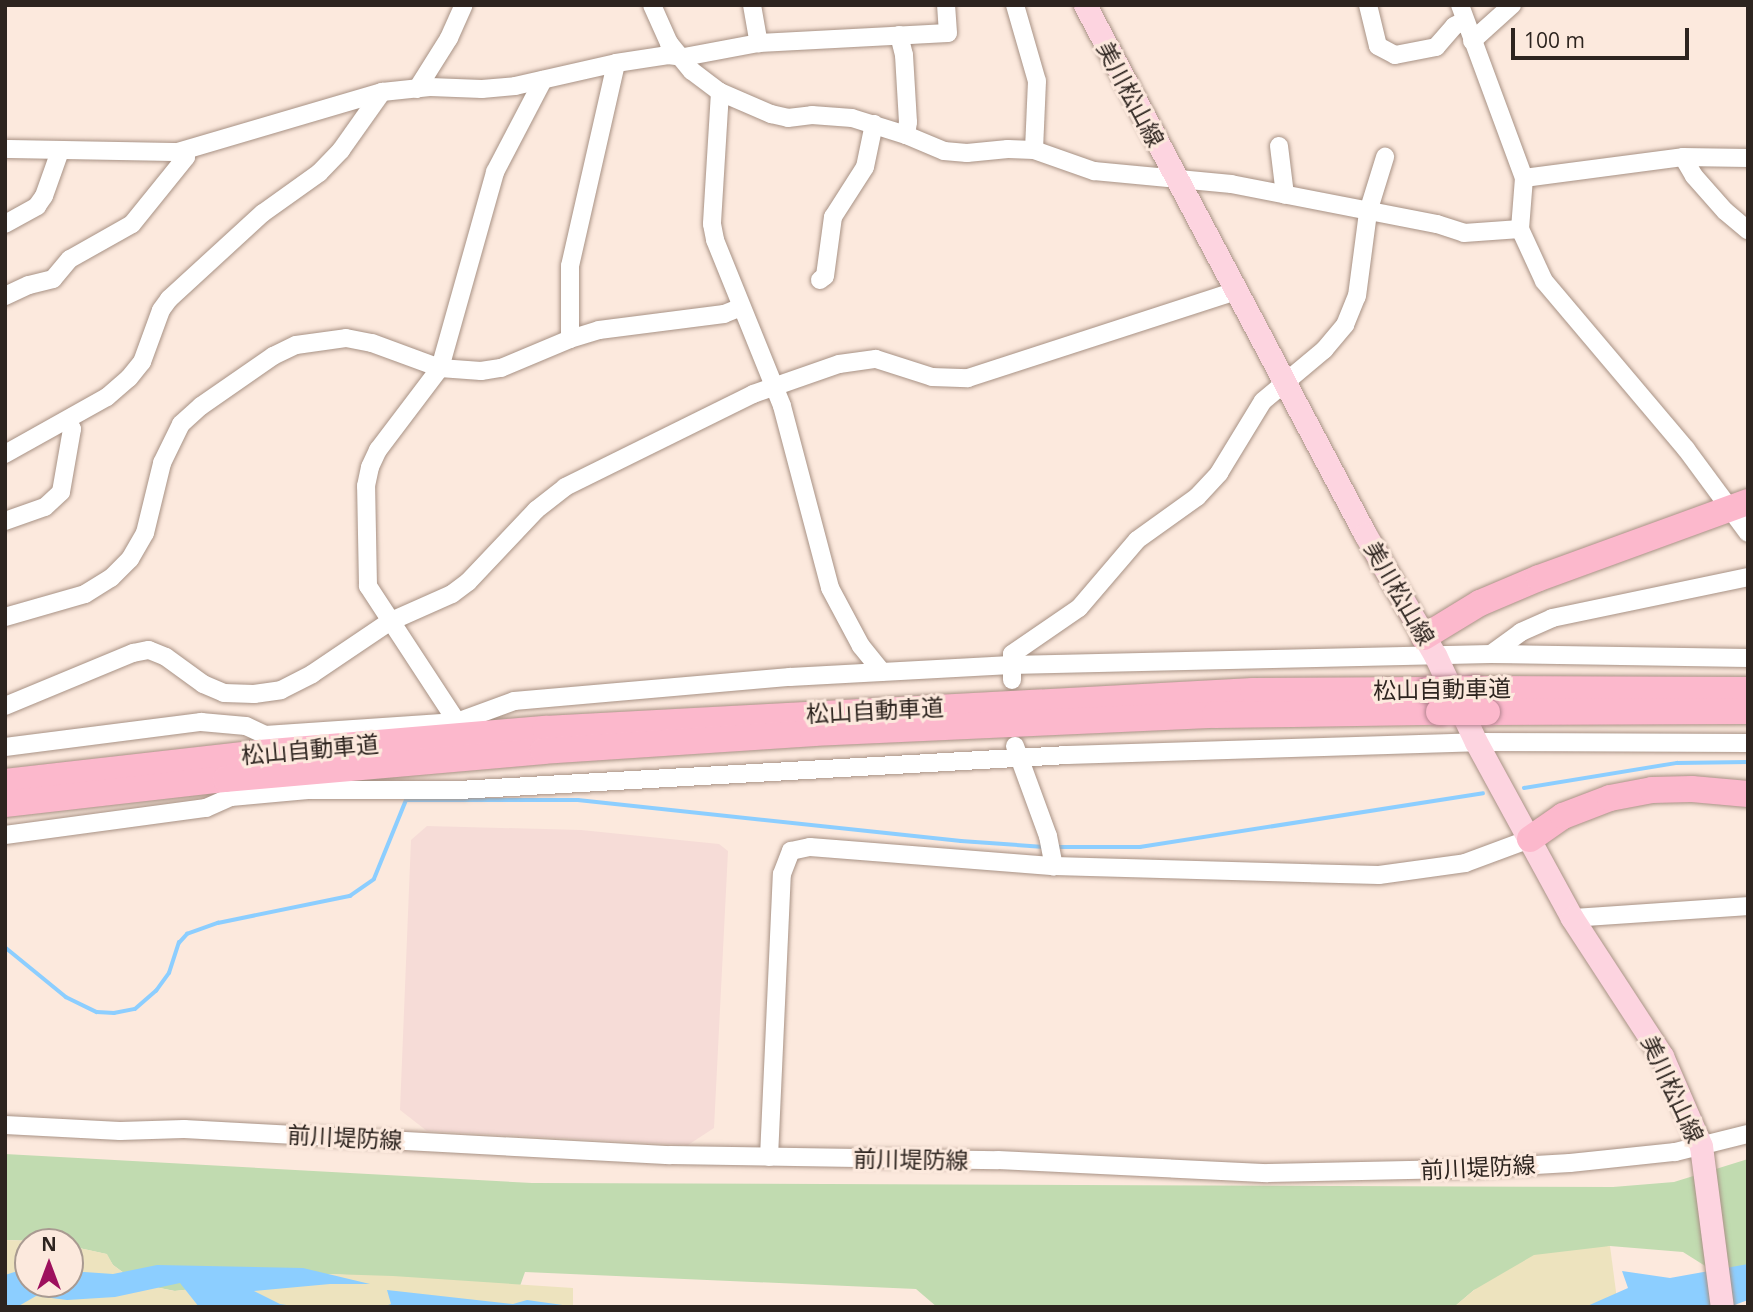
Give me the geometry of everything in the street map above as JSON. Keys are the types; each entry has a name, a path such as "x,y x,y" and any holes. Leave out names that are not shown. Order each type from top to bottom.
{"highway":[{"path":"1430,646 1480,619 1544,591 1742,517"},
{"name":"松山自動車道","path":"1481,701 1748,690"},
{"name":"松山自動車道","path":"5,782 258,753 480,735 1253,691 1434,701 1747,711"},
{"name":"松山自動車道","path":"5,804 226,779 463,758 786,735 1214,715 1434,701"},
{"path":"1530,839 1563,816 1610,798 1651,790 1692,789 1748,794"},
{"path":"1530,839 1614,814 1667,805 1700,803 1748,809"}],"main road":[{"name":"美川松山線","path":"1085,5 1286,385 1430,646 1476,742 1572,918 1662,1056 1703,1156 1723,1307"}],"street":[{"path":"417,89 456,27 464,5"},
{"path":"652,5 677,56 720,92 779,116 834,116 874,124 955,153 1034,150 1094,171 1177,181 1231,184 1437,224 1464,233 1520,229"},
{"path":"752,5 759,43"},
{"path":"5,149 144,153 186,150 382,92 482,89 543,80 616,63 759,43 948,33 946,5"},
{"path":"1016,5 1037,81 1034,150"},
{"path":"1368,5 1378,46 1395,55 1436,47 1462,13"},
{"path":"1472,41 1512,5"},
{"path":"1462,13 1524,178 1520,229 1544,281 1742,517"},
{"path":"899,35 904,55 908,121 906,135"},
{"path":"570,339 570,267 616,63"},
{"path":"457,722 373,596 367,577 366,486 370,467 378,450 440,368 495,172 543,80"},
{"path":"5,454 107,397 129,379 142,362 161,310 169,299 263,213 319,173 341,150 382,92"},
{"path":"720,92 712,224 789,430 830,588 861,646 882,672"},
{"path":"820,280 825,276 833,217 865,167 874,124"},
{"path":"1279,146 1285,195"},
{"path":"5,296 29,285 53,279 70,258 132,224 186,157 186,150"},
{"path":"5,224 37,206 44,196 60,151"},
{"path":"1011,673 1012,654 1079,608 1137,540 1198,497 1219,472 1263,401 1286,385 1324,350 1352,311 1368,212 1385,157"},
{"path":"1524,178 1683,157 1748,158"},
{"path":"1683,157 1694,176 1725,211 1748,230"},
{"path":"5,706 133,653 149,650 166,657 203,684 224,692 254,694 281,690 312,674 389,622 460,588 536,510 565,487 665,436 773,386 839,364 876,359 932,377 968,379 1236,291"},
{"path":"5,617 85,594 111,578 130,559 145,533 162,463 181,424 201,406 273,356 296,345 346,338 372,343 440,368 461,372 501,368 599,330 724,314 741,307"},
{"path":"5,521 45,507 61,492 72,429 67,419"},
{"path":"1491,654 1521,632 1552,618 1748,577"},
{"path":"5,747 201,722 246,726 265,736 457,722 514,701 790,677 882,672 1011,673 1430,646 1491,654 1748,658"},
{"path":"5,835 206,808 231,797 308,790 458,790 1016,752 1476,742 1748,743"},
{"path":"1016,752 1051,851"},
{"path":"769,1157 782,874 791,851 810,847 1051,851 1324,876 1380,875 1465,863 1530,839"},
{"path":"1572,918 1748,906"},
{"name":"前川堤防線","path":"5,1125 120,1130 184,1129 670,1155 998,1160 1268,1173 1347,1173 1570,1163 1663,1154 1703,1156 1748,1134"}],"shaded area":[{"path":"427,826 581,830 719,844 728,851 714,1128 688,1145 427,1131 400,1110 411,840"}],"green space":[{"path":"5,1154 532,1183 1613,1187 1674,1182 1748,1159 1748,1284 1737,1286 1683,1252 1610,1246 1474,1290 1454,1307 937,1307 916,1289 525,1272 520,1286 330,1274 175,1291 150,1286 128,1276 113,1265 106,1254 84,1249 84,1228 14,1228 14,1240 5,1240"}],"sand":[{"path":"5,1240 14,1240 14,1298 84,1298 84,1249 107,1254 113,1265 128,1276 150,1286 174,1291 330,1274 393,1276 573,1288 573,1305 608,1307 5,1307"},
{"path":"1610,1246 1618,1307 1454,1307 1474,1290 1534,1255"}],"water":[{"path":"1748,1264 1748,1300 1729,1307 1585,1307 1628,1288 1622,1271 1670,1278"},
{"path":"157,1265 303,1268 370,1284 330,1284 254,1291 280,1304 299,1307 199,1307 180,1283 115,1297 67,1300 52,1298 84,1298 84,1272 113,1274"},
{"path":"14,1272 14,1298 33,1298 17,1307 5,1307 5,1275"},
{"path":"387,1290 513,1304 527,1300 577,1307 382,1307 391,1304"}],"waterway":[{"path":"1524,788 1677,763 1748,762"},
{"path":"1056,847 1140,847 1483,793"},
{"path":"5,947 66,997 97,1012 114,1013 135,1009 156,991 169,973 179,943 187,934 218,923 350,896 374,879 406,800 578,800 961,841 1044,847"}]}
